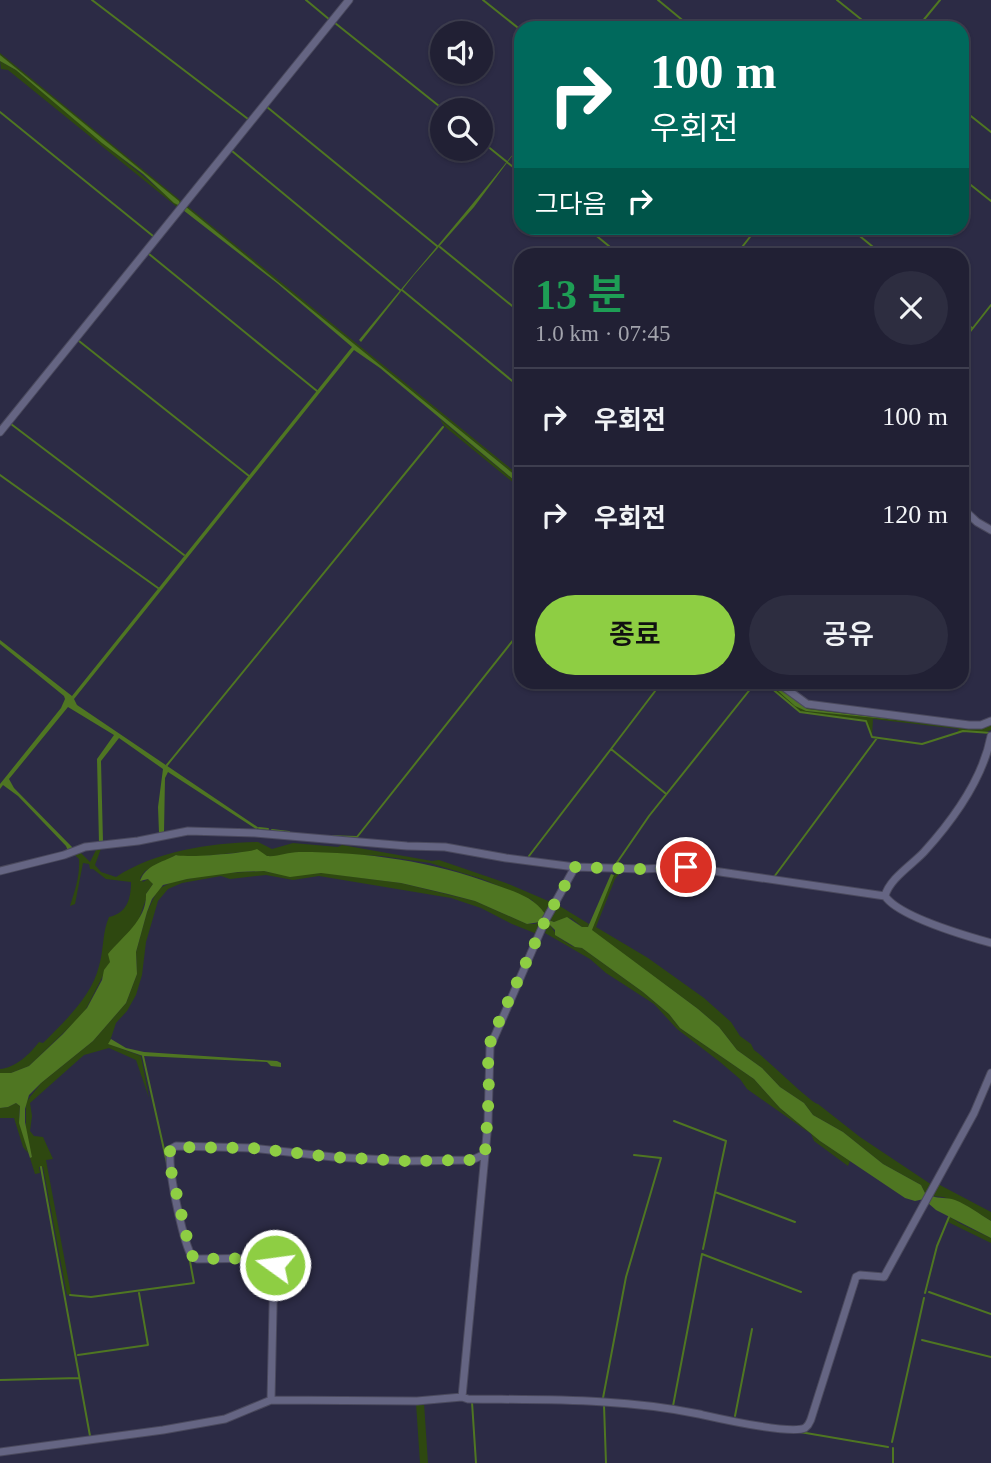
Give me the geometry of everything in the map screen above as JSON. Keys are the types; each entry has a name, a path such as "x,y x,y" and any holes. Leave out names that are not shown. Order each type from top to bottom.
{"street":[{"path":"0,432 349,0"},
{"path":"969,515 991,530"},
{"path":"787,689 807,704 970,725 991,721"},
{"path":"885,896 890,886 926,850 955,813 976,777 991,736"},
{"path":"0,871 85,847 138,841 188,831 255,833 445,847 575,867 686,867 885,896 895,905 923,920 991,943"},
{"path":"462,1396 485,1154 491,1039 545,921 575,867"},
{"path":"462,1396 468,1399 606,1401 796,1430 808,1425 856,1278 860,1275 884,1277 974,1113 991,1073"},
{"path":"271,1400 274,1262 266,1258 198,1259 191,1255 170,1166 171,1149 176,1146 252,1148 332,1157 407,1161 472,1160 485,1154"},
{"path":"0,1452 152,1432 225,1419 271,1400 416,1401 456,1399 462,1396"}],"shaded area":[{"path":"0,53 182,202 180,204"},
{"path":"0,55 180,204 174,203 143,174 16,70 0,61"},
{"path":"0,61 16,70 178,205 177,207 8,70 1,69"},
{"path":"514,153 474,207 414,275 361,342 359,340"},
{"path":"186,207 514,471 514,474"},
{"path":"186,207 514,474 514,480 380,368 354,350 74,699 77,705 259,828 256,829 168,772 165,778 164,832 159,833 158,807 163,769 119,738 101,761 103,842 99,843 97,759 114,735 68,707 9,779 14,788 73,848 68,851 18,796 3,785 0,789 0,784 61,708 65,699 0,644 0,640 72,696 352,347 277,283 183,210"},
{"path":"440,419 514,480 514,483 444,426"},
{"path":"772,689 777,689 806,711 887,718 807,709 780,689 802,704 991,724 991,730 957,733 959,729 873,719 872,736 866,720 801,712"},
{"path":"776,689 780,689 807,709 906,721 806,711 795,706"},
{"path":"258,842 272,849 293,843 338,847 342,845 439,860 506,883 553,903 545,917 532,900 482,879 430,863 382,856 300,852 273,857 244,852 184,858 176,855 145,871 140,878 143,882 148,879 153,884 146,894 137,925 111,951 110,962 84,1013 29,1066 11,1073 0,1073 0,1069 17,1063 39,1042 43,1043 84,998 99,966 109,917 124,909 129,899 131,882 106,879 90,869 89,864 83,863 75,904 70,906 79,865 79,859 72,852 78,850 90,862 98,846 102,846 95,865 101,872 116,877 148,861 184,850"},
{"path":"257,849 267,856 324,852 423,864 517,893 530,899 545,914 540,922 527,924 475,901 448,894 401,883 321,873 290,877 264,871 238,872 163,885 152,899 147,912 136,952 137,974 126,1003 93,1041 29,1095 25,1122 32,1157 30,1158 19,1123 20,1106 16,1103 0,1108 0,1073 11,1073 29,1066 87,1008 110,962 108,954 143,912 146,894 153,884 148,879 140,881 146,871 176,855 216,855"},
{"path":"264,871 278,874 325,873 401,883 475,901 527,924 543,920 537,934 481,908 451,898 319,876 293,880 266,875 230,879 221,876 182,883 168,889 158,901 146,942 142,975 136,995 116,1023 109,1044 141,1056 149,1098 136,1060 109,1048 84,1055 30,1103 30,1131 34,1136 43,1137 53,1159 46,1160 71,1294 67,1295 43,1167 39,1167 40,1173 35,1174 30,1158 32,1157 26,1136 26,1102 41,1083 93,1041 126,1003 137,974 136,952 147,912 158,889 187,879 223,873"},
{"path":"621,871 615,879 596,927 648,958 704,998 731,1022 754,1050 806,1096 860,1137 932,1185 926,1195 921,1185 883,1164 843,1132 813,1115 804,1103 780,1087 762,1068 737,1050 719,1027 698,1009 591,930 614,875"},
{"path":"611,874 614,875 592,930 698,1009 719,1027 737,1050 762,1068 780,1087 804,1103 813,1115 843,1132 883,1164 921,1185 926,1195 924,1199 915,1201 905,1198 820,1141 780,1108 754,1079 680,1028 669,1014 643,992 582,948 575,947 555,935 555,930 548,920 554,922 567,917 582,927 588,927"},
{"path":"558,905 589,924 588,927 582,927 571,918 554,922 548,920"},
{"path":"548,922 558,937 572,946 582,948 643,992 669,1014 680,1028 754,1079 780,1108 820,1141 850,1161 848,1166 814,1141 811,1134 747,1089 740,1079 677,1029 654,1004 606,973 590,959 545,933"},
{"path":"111,1039 126,1048 144,1052 277,1061 281,1063 281,1067 271,1066 267,1062 143,1056 108,1044"},
{"path":"16,1103 20,1106 19,1117 28,1153 23,1147 14,1118 0,1118 0,1108"},
{"path":"938,1184 991,1212 991,1221 963,1204 932,1196"},
{"path":"932,1196 955,1200 991,1221 991,1238 936,1210 928,1203"},
{"path":"950,1217 991,1238 991,1243 948,1222"},
{"path":"416,1403 424,1403 428,1463 420,1463"}],"waterway":[{"path":"92,0 248,119"},
{"path":"306,0 330,20"},
{"path":"483,0 514,25"},
{"path":"658,0 684,21"},
{"path":"837,0 863,21"},
{"path":"923,21 940,0"},
{"path":"335,23 430,99"},
{"path":"267,107 437,246"},
{"path":"0,112 153,236"},
{"path":"969,115 991,132"},
{"path":"232,151 400,290"},
{"path":"493,151 507,162"},
{"path":"508,163 514,168"},
{"path":"969,184 991,201"},
{"path":"596,235 611,248"},
{"path":"741,248 752,235"},
{"path":"858,235 874,248"},
{"path":"440,247 514,307"},
{"path":"149,254 317,391"},
{"path":"402,290 514,382"},
{"path":"969,333 991,305"},
{"path":"79,341 249,476"},
{"path":"11,424 184,555"},
{"path":"167,765 443,427"},
{"path":"0,475 158,588"},
{"path":"326,836 357,837 514,639"},
{"path":"657,689 611,749 665,793"},
{"path":"616,864 649,816 750,689"},
{"path":"772,689 800,712 866,721 872,737 922,744 963,731 991,733"},
{"path":"774,877 877,738"},
{"path":"529,856 611,749"},
{"path":"259,828 268,829"},
{"path":"272,830 289,832"},
{"path":"143,1056 167,1163"},
{"path":"674,1121 726,1141 703,1249"},
{"path":"603,1398 626,1277 661,1158 634,1155"},
{"path":"41,1167 90,1436"},
{"path":"715,1192 795,1222"},
{"path":"925,1293 937,1246 949,1217"},
{"path":"673,1406 702,1254 801,1292"},
{"path":"70,1295 91,1297 194,1283 189,1256"},
{"path":"929,1292 991,1314"},
{"path":"78,1355 148,1345 139,1293"},
{"path":"892,1442 924,1298"},
{"path":"735,1416 752,1329"},
{"path":"922,1340 991,1357"},
{"path":"0,1380 79,1378"},
{"path":"472,1402 476,1463"},
{"path":"604,1405 606,1463"},
{"path":"800,1432 888,1447"},
{"path":"893,1448 893,1463"}],"route":[{"path":"275,1265 272,1260 266,1258 198,1259 191,1255 170,1166 169,1155 173,1147 252,1148 307,1155 407,1161 478,1158 485,1154 491,1039 545,921 575,867 686,867"}]}
